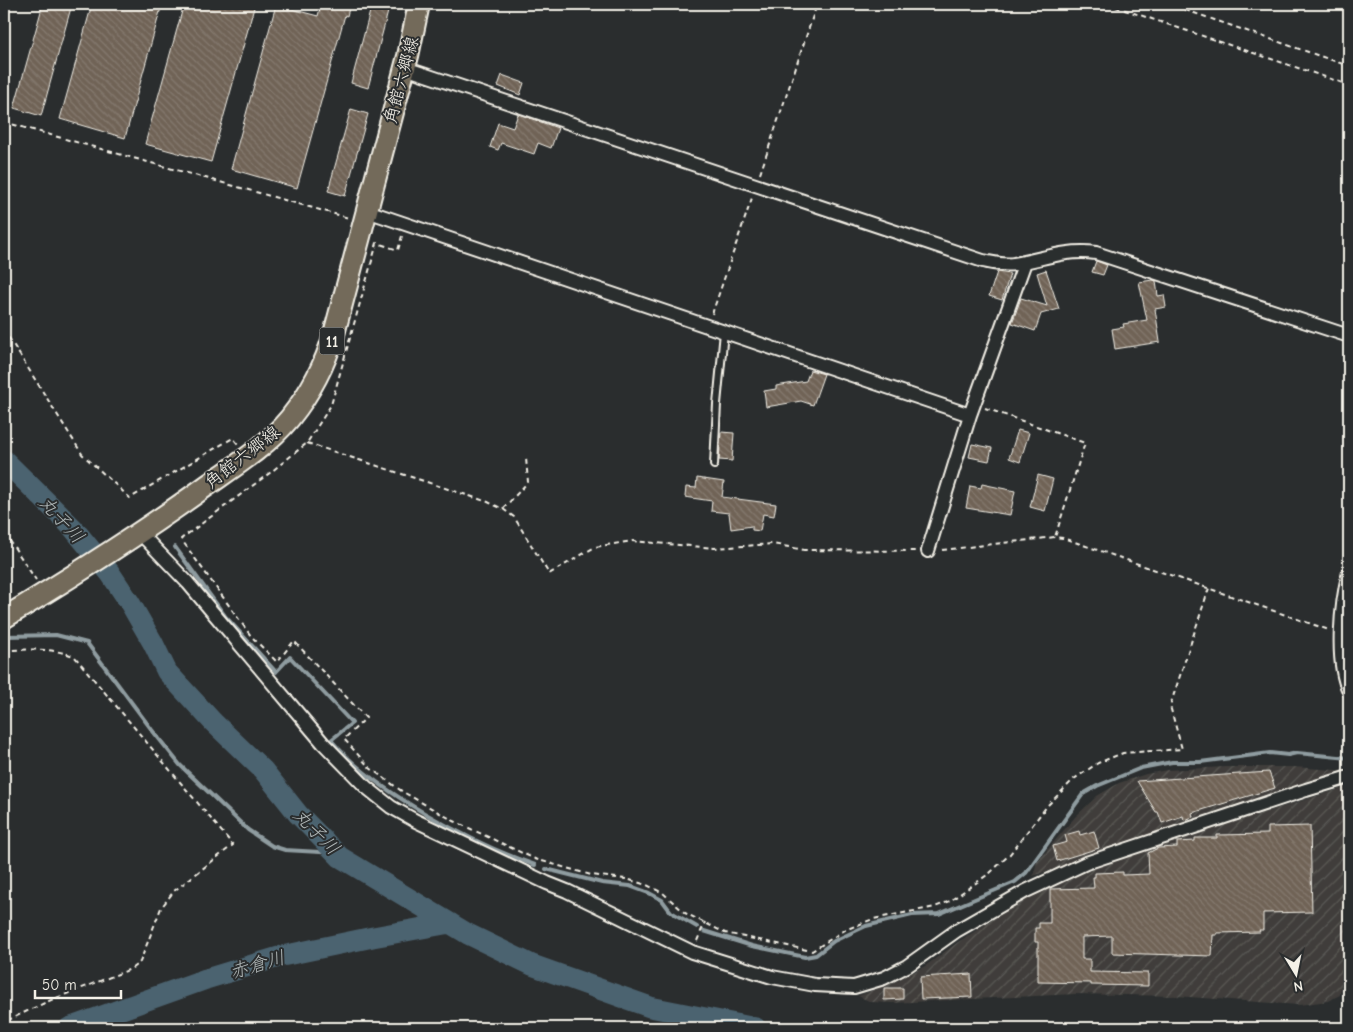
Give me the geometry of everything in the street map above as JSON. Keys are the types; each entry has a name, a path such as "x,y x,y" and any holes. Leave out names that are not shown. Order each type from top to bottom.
{"main road":[{"name":"角館六郷線","path":"4,618 45,594 176,508 246,458 273,436 308,394 327,356 405,68 420,4"}],"street":[{"path":"405,68 983,261 1001,264 1025,262 1066,252 1096,253 1349,336"},
{"path":"365,216 405,224 724,332 972,410"},
{"path":"928,551 972,410 1025,262"},
{"path":"139,532 188,583 323,743 366,787 391,807 416,822 547,883 567,890 692,952 772,977 815,985 854,987 884,978 907,966 956,931 1026,891 1086,863 1349,777"},
{"path":"1349,572 1340,634 1344,682 1349,691"}],"lane":[{"path":"714,465 717,404 724,332"}],"path":[{"path":"708,326 817,4"},
{"path":"1107,4 1349,85"},
{"path":"1168,4 1349,66"},
{"path":"4,122 365,216"},
{"path":"405,224 398,250 378,243 331,405 307,442 271,472 181,539 251,636 277,662 294,641 366,718 344,740 370,768 403,792 454,821 535,859 591,874 626,879 647,885 663,893 685,913 725,932 812,951 845,930 873,918 935,907 950,900 990,873 1010,854 1047,806 1074,779 1098,763 1123,753 1182,749 1170,706 1209,588"},
{"path":"4,330 82,454 130,498 233,438 246,458"},
{"path":"972,410 1085,442 1055,537"},
{"path":"307,442 488,502 503,509 514,517 549,574 595,546 632,541 714,548 774,544 804,550 928,551 1055,537 1063,538 1340,634"},
{"path":"503,509 523,490 528,482 526,458"},
{"path":"4,532 45,594"},
{"path":"4,650 53,650 65,652 75,657 233,844 174,891 161,908 140,962 131,969 51,1000 4,1022"},
{"path":"692,952 705,922"}],"shaded area":[{"path":"1225,767 1294,767 1349,772 1033,876 1037,862 1075,817 1097,796 1119,783 1146,774 1167,770"},
{"path":"1349,786 1349,955 1340,995 1328,1001 1299,1005 1176,996 1075,994 891,1003 871,1002 858,996 896,981 925,966 958,942 1045,888 1113,861 1166,843"}],"building":[{"path":"43,4 72,4 41,116 14,108"},
{"path":"92,4 162,4 125,138 60,119"},
{"path":"184,4 255,4 211,162 145,144"},
{"path":"321,4 350,4 347,16 345,15 297,188 231,169 276,5 318,16"},
{"path":"372,4 390,4 368,88 351,83"},
{"path":"502,75 524,83 520,95 498,86"},
{"path":"351,109 368,114 345,196 328,191"},
{"path":"518,114 558,128 551,148 538,143 534,154 501,143 498,150 490,147 498,123 513,128"},
{"path":"1096,261 1107,265 1103,275 1092,272"},
{"path":"1046,270 1059,309 1041,314 1035,331 1012,323 1021,298 1047,306 1037,273"},
{"path":"997,272 1010,274 1002,300 989,296"},
{"path":"1156,281 1158,296 1164,295 1166,307 1155,309 1160,342 1115,349 1112,329 1124,327 1123,324 1147,320 1139,282"},
{"path":"810,370 824,374 813,405 801,401 766,407 764,391 776,389 776,386 806,381"},
{"path":"1018,430 1029,433 1020,462 1009,458"},
{"path":"721,432 734,433 732,461 719,460"},
{"path":"972,444 992,448 989,461 969,457"},
{"path":"1038,475 1053,479 1045,511 1030,507"},
{"path":"697,478 724,482 722,497 776,504 774,516 763,514 760,531 752,530 752,526 731,529 729,513 711,511 712,501 685,497 686,487 696,488"},
{"path":"982,484 1015,491 1010,515 966,508 970,486 981,488"},
{"path":"1269,772 1275,788 1192,813 1193,817 1184,820 1183,816 1162,823 1158,812 1156,812 1137,781"},
{"path":"1310,826 1312,912 1263,913 1263,930 1259,930 1260,932 1217,933 1217,935 1213,935 1212,956 1112,953 1112,936 1082,937 1082,959 1090,959 1090,972 1148,973 1148,986 1038,982 1038,942 1035,942 1035,928 1039,928 1039,923 1050,923 1050,889 1094,888 1093,877 1095,877 1095,873 1123,872 1123,875 1149,874 1148,853 1158,848 1177,847 1177,842 1195,841 1195,838 1217,838 1217,835 1268,834 1268,827"},
{"path":"1079,831 1080,835 1094,831 1099,848 1057,861 1053,846 1067,842 1065,835"},
{"path":"971,974 972,997 921,999 920,977"},
{"path":"884,988 903,988 903,999 884,1000"}],"waterway":[{"name":"丸子川","path":"4,460 73,528 110,573 130,603 167,672 213,722 263,770 298,814 340,857 468,934 532,965 650,1007 756,1028"},
{"path":"175,547 225,616 276,672 290,657 352,723 331,740 349,759 398,796 454,830 510,856 535,865"},
{"path":"4,635 56,635 87,643 180,765 248,830 272,846 285,850 337,853"},
{"path":"704,931 752,946 805,957 816,955 834,941 866,926 912,915 939,914 1015,882 1026,873 1083,794 1097,786 1141,768 1172,762 1200,762 1270,753 1288,755 1297,753 1349,758"},
{"path":"546,869 602,883 630,886 649,893 662,900 671,912 697,927"},
{"name":"赤倉川","path":"69,1028 206,979 282,956 450,923"}]}
